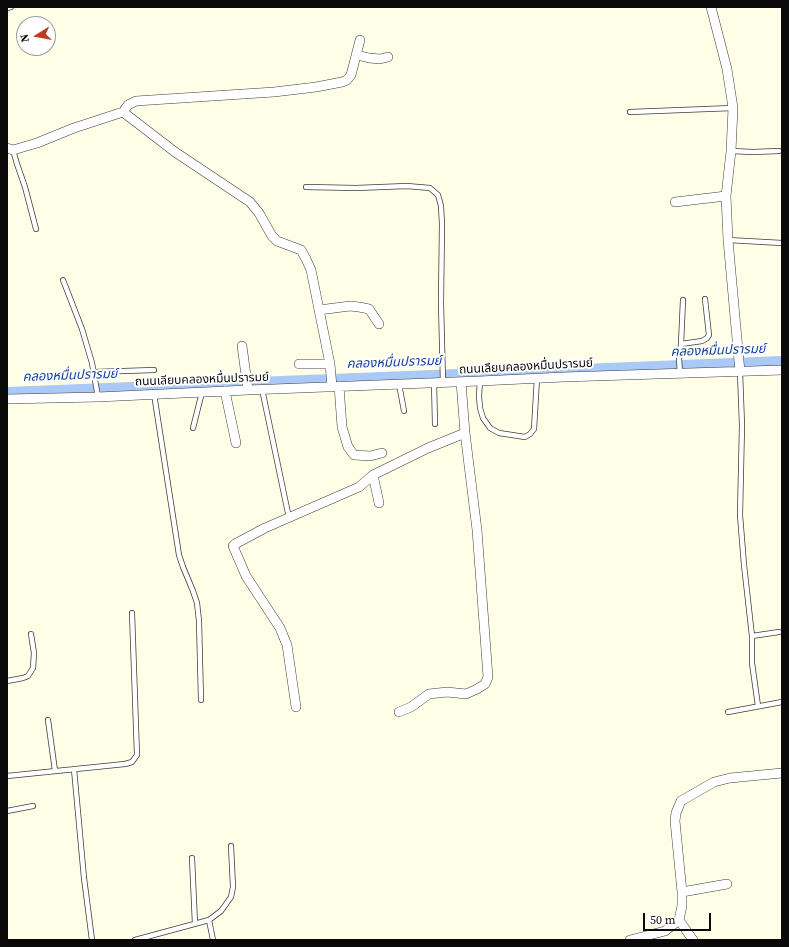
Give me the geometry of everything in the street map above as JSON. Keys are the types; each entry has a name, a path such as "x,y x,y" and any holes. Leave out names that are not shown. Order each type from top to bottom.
{"street":[{"path":"711,7 727,69 733,108 731,151 726,196 728,240 739,369"},
{"path":"10,149 37,143 74,128 123,112 128,105 136,101 274,92 342,82 351,76 360,40"},
{"path":"357,55 380,59 388,57"},
{"path":"123,112 175,152 250,202 259,213 272,236 277,241 301,250 311,270 342,427 348,447 354,455 370,456 382,453"},
{"path":"675,202 726,196"},
{"path":"319,310 350,306 369,309 379,324"},
{"path":"242,346 247,383"},
{"path":"299,364 330,367"},
{"name":"ถนนเลียบคลองหมื่นปรารมย์","path":"7,399 98,394 154,394 225,391 247,383 262,389 334,385 399,384 441,377 461,382 480,382 680,370 782,370"},
{"path":"400,712 411,707 428,694 447,692 466,694 477,690 485,684 488,677 477,530 465,433 461,382"},
{"path":"225,391 236,443"},
{"path":"296,707 287,645 280,628 246,576 233,546 266,528 359,487 373,475 428,448 465,433"},
{"path":"373,475 379,504"},
{"path":"630,940 666,935 680,921 682,906 687,891 675,821 681,801 714,782 730,778 782,773"},
{"path":"687,891 728,884"},
{"path":"680,921 693,940"}],"lane":[{"path":"7,8 11,7"},
{"path":"630,112 733,108"},
{"path":"10,149 25,187 36,229"},
{"path":"731,151 779,151"},
{"path":"306,187 356,188 406,186 430,188 438,196 441,206 442,224 441,377 435,424"},
{"path":"728,240 782,243"},
{"path":"62,280 82,329 94,372 98,394"},
{"path":"682,344 702,341 709,335 705,299"},
{"path":"680,370 679,359 682,344 683,300"},
{"path":"739,369 742,425 740,515 752,636 752,663 758,706"},
{"path":"94,372 154,370"},
{"path":"480,382 480,408 483,418 490,428 499,433 524,437 530,434 534,429 537,378"},
{"path":"399,384 404,412"},
{"path":"262,389 289,518"},
{"path":"193,428 202,392"},
{"path":"154,394 179,555 197,603 202,700"},
{"path":"7,776 125,764 132,762 137,755 132,613"},
{"path":"752,636 779,632"},
{"path":"7,680 28,676 33,668 34,653 31,634"},
{"path":"728,712 782,702"},
{"path":"48,720 55,771"},
{"path":"74,769 84,878 92,940"},
{"path":"7,811 33,806"},
{"path":"135,940 209,920 222,910 231,897 234,887 231,846"},
{"path":"192,858 195,924"},
{"path":"209,920 213,940"}],"waterway":[{"name":"คลองหมื่นปรารมย์","path":"7,392 782,361"}]}
